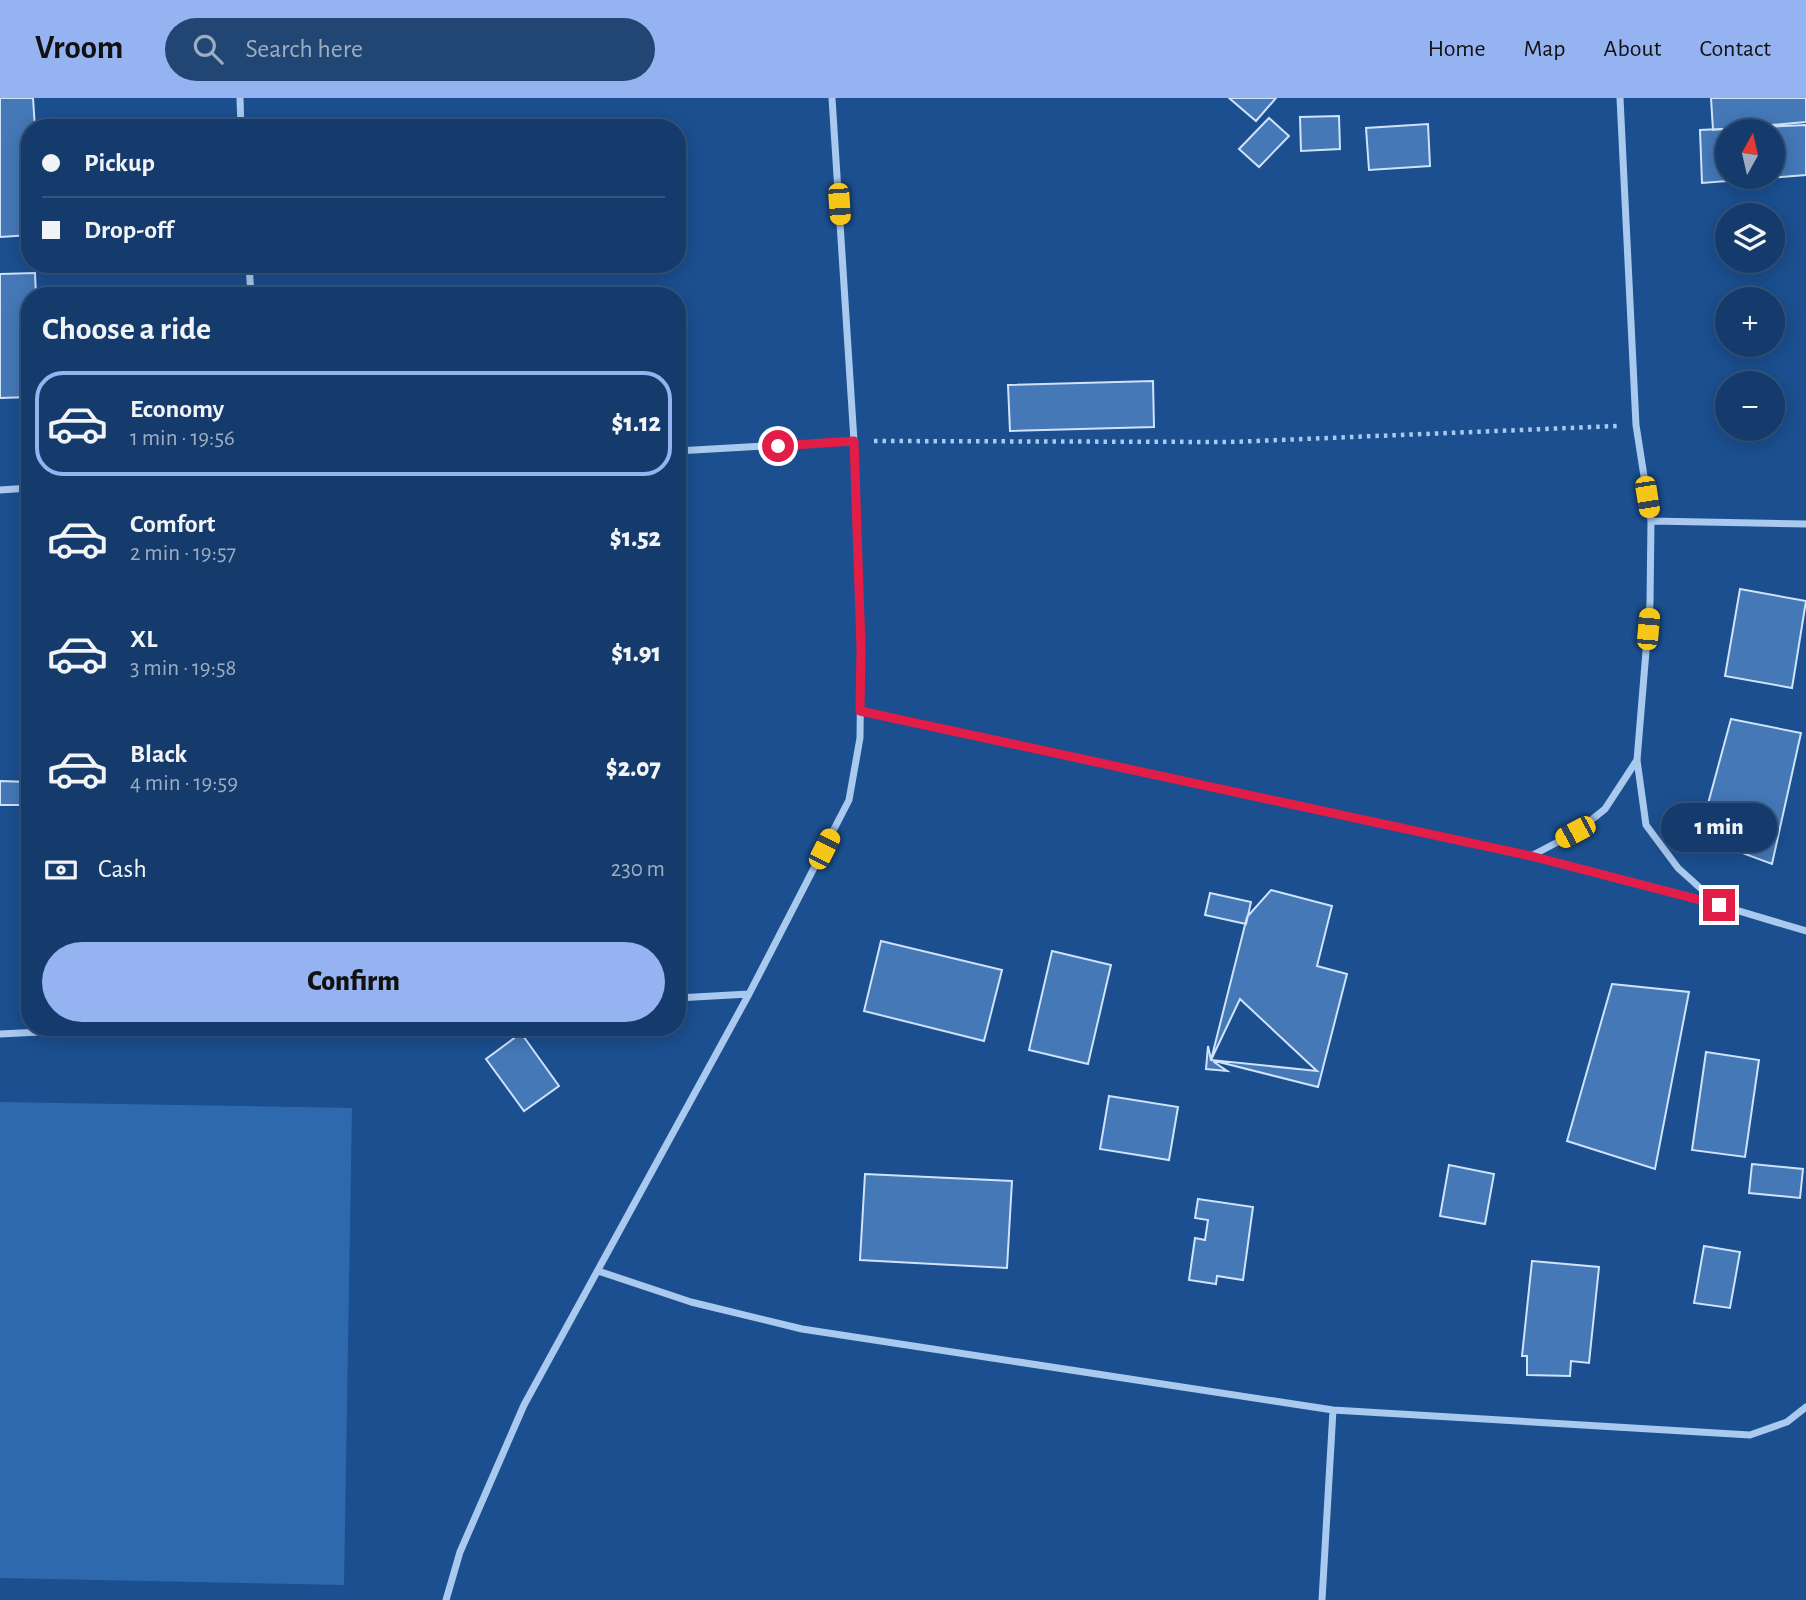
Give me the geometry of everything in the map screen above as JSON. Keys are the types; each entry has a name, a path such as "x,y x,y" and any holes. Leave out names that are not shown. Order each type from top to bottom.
{"street":[{"path":"240,98 241,119"},
{"path":"446,1600 460,1552 524,1405 749,994 849,800 860,738 861,648 854,441 832,98"},
{"path":"1620,98 1636,425 1651,521 1650,603 1637,760 1646,825 1678,868 1719,905"},
{"path":"686,450 854,441"},
{"path":"0,490 21,489"},
{"path":"1651,521 1806,524"},
{"path":"860,711 1531,856 1719,905 1806,931"},
{"path":"1531,856 1575,832 1605,809 1637,760"},
{"path":"686,998 749,994"},
{"path":"0,1034 21,1033"},
{"path":"598,1271 691,1302 802,1329 1333,1410 1750,1435 1787,1422 1806,1407"},
{"path":"1322,1600 1333,1410"}],"path":[{"path":"854,441 1231,442 1636,425"}],"shaded area":[{"path":"0,1102 352,1108 344,1585 0,1578"}],"building":[{"path":"0,98 33,98 34,119 21,119 21,236 0,237"},
{"path":"1229,98 1276,98 1256,121"},
{"path":"1711,98 1806,98 1806,122 1785,124 1785,119 1715,119 1713,130"},
{"path":"1339,116 1340,149 1301,151 1300,117"},
{"path":"1269,118 1289,136 1259,167 1239,149"},
{"path":"1428,124 1430,166 1369,170 1366,128"},
{"path":"1806,125 1806,175 1785,177 1785,126"},
{"path":"1715,129 1715,182 1702,183 1700,130"},
{"path":"35,273 36,287 21,287 21,397 0,398 0,274"},
{"path":"1153,381 1154,427 1010,431 1008,385"},
{"path":"1740,589 1806,601 1792,688 1725,676"},
{"path":"1731,719 1801,733 1772,864 1699,837"},
{"path":"0,781 21,782 21,805 0,805"},
{"path":"1271,890 1332,906 1317,966 1347,974 1318,1087 1211,1060 1247,917"},
{"path":"1210,893 1251,902 1246,924 1205,915"},
{"path":"881,941 1002,970 984,1041 864,1011"},
{"path":"1052,951 1111,965 1088,1064 1029,1050"},
{"path":"1612,984 1689,992 1655,1169 1567,1141"},
{"path":"1240,999 1317,1071 1211,1060"},
{"path":"517,1036 523,1036 559,1086 524,1111 486,1059"},
{"path":"1208,1046 1211,1060 1227,1071 1206,1069"},
{"path":"1706,1052 1759,1060 1745,1157 1692,1150"},
{"path":"1109,1096 1178,1107 1169,1160 1100,1149"},
{"path":"1752,1164 1803,1169 1800,1198 1749,1193"},
{"path":"1449,1165 1494,1174 1485,1224 1440,1216"},
{"path":"865,1174 1012,1181 1007,1268 860,1260"},
{"path":"1198,1199 1253,1207 1243,1280 1217,1276 1216,1284 1189,1280 1195,1238 1205,1240 1208,1220 1195,1218"},
{"path":"1704,1246 1740,1252 1730,1308 1694,1303"},
{"path":"1532,1261 1599,1267 1589,1363 1571,1361 1570,1376 1527,1375 1527,1356 1522,1356"}],"route":[{"path":"778,446 854,441 861,648 860,711 1531,856 1719,905"}]}
